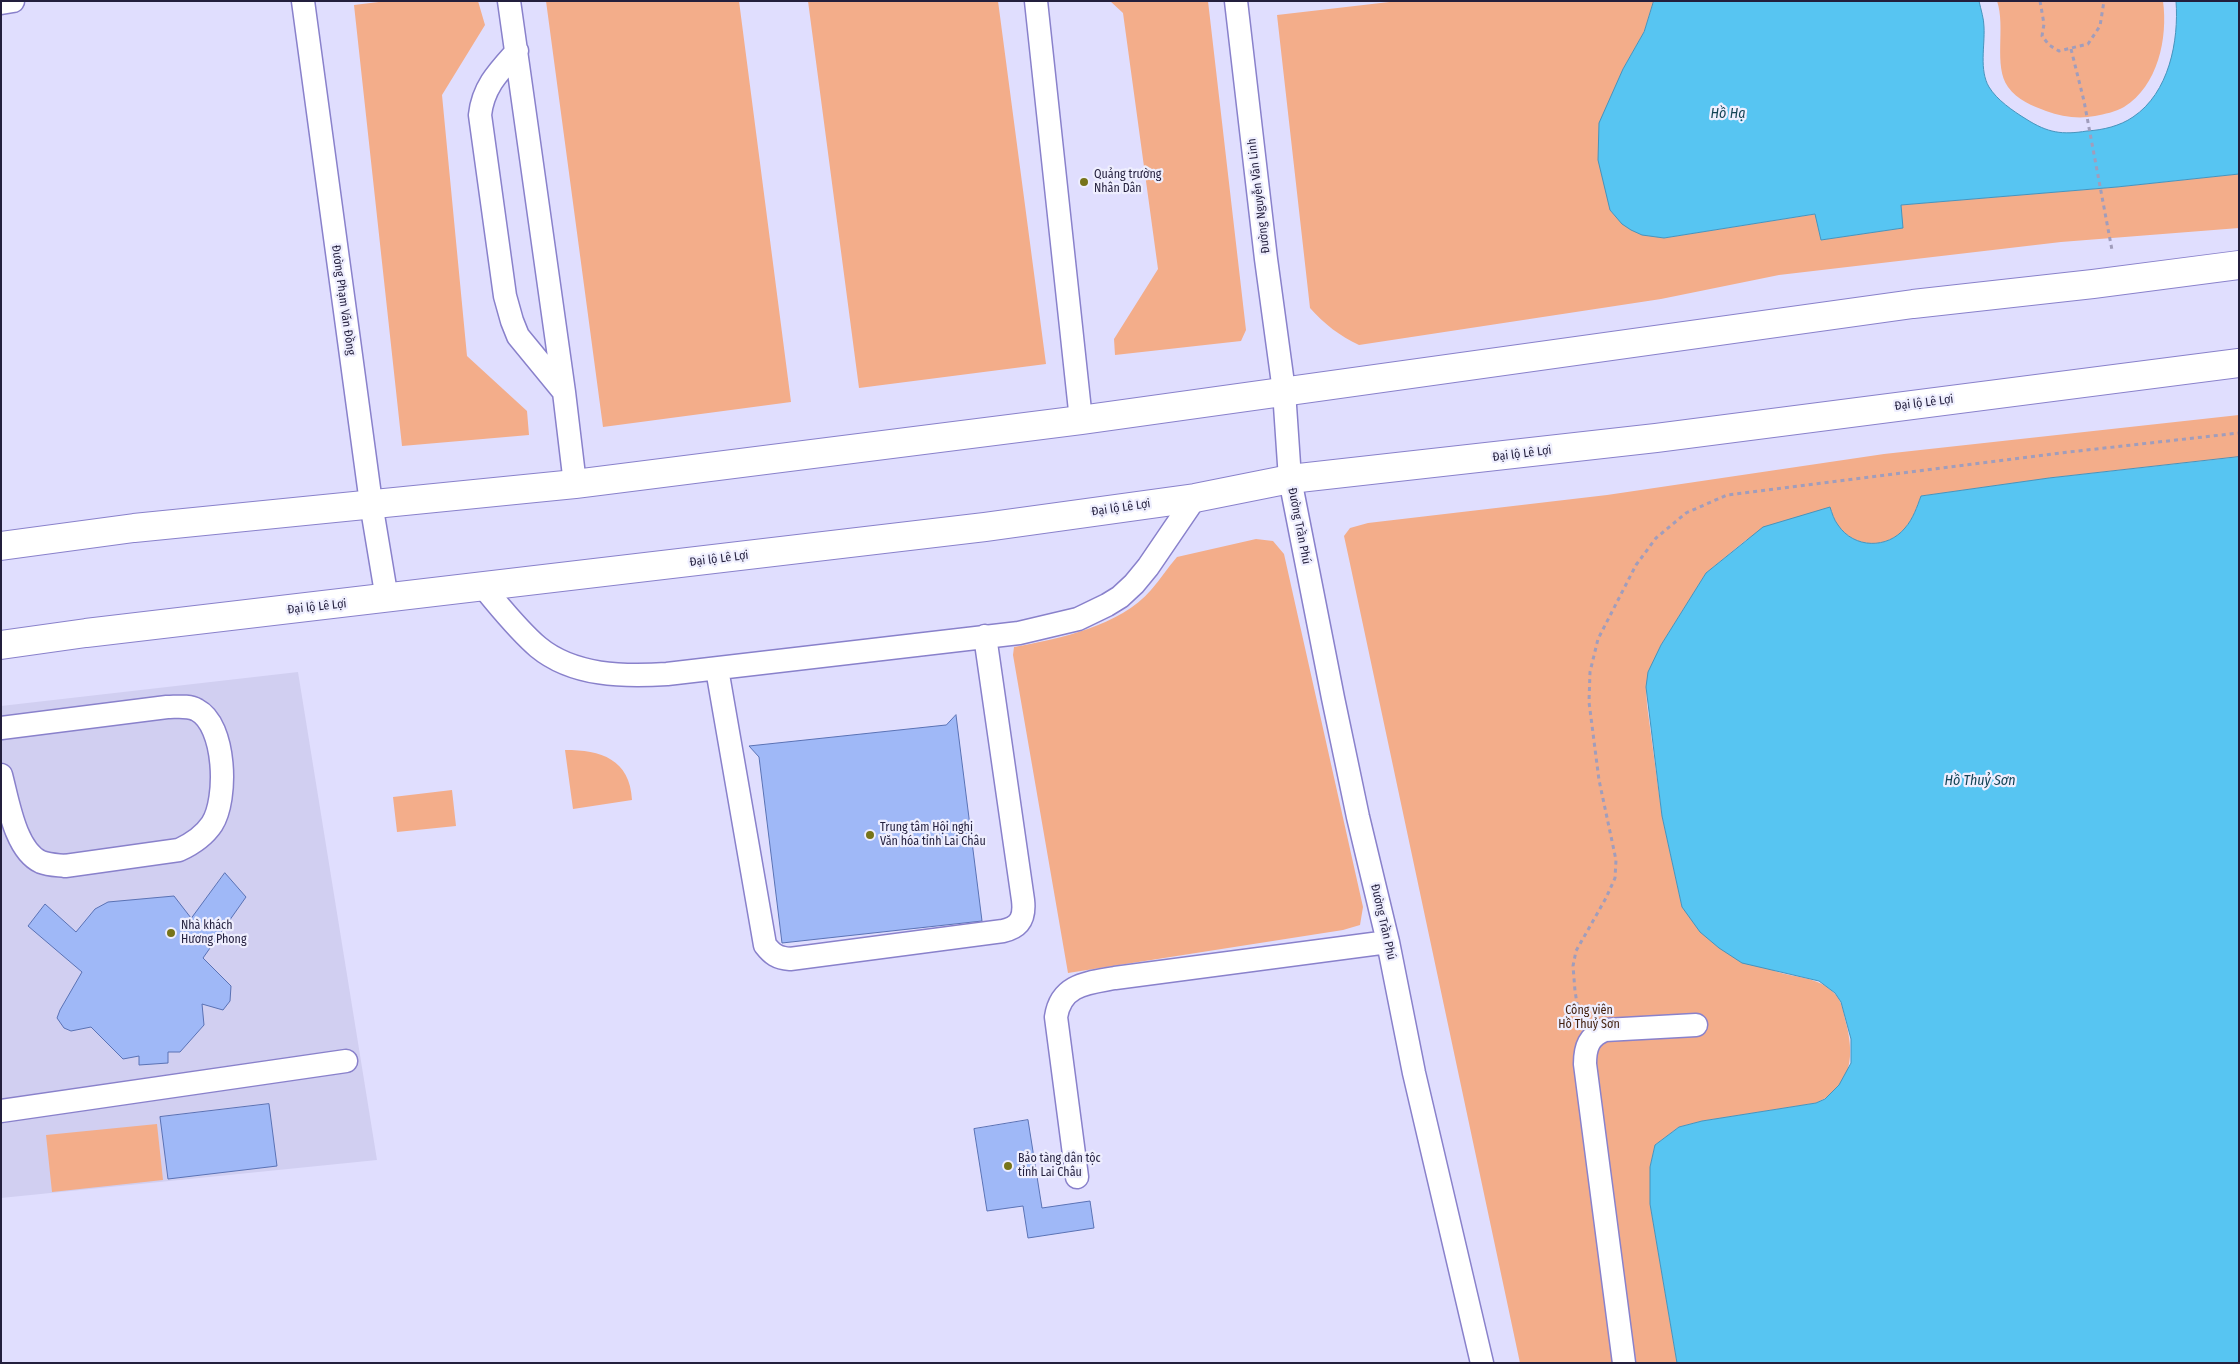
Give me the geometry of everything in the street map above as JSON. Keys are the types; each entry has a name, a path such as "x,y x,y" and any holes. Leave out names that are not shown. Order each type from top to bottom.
{"main road":[{"path":"1,546 134,528 574,484 1081,420 1913,304 2093,284 2239,265"},
{"name":"Đại lộ Lê Lợi","path":"1,645 985,527 1195,498 1290,479 1656,438 2239,363"}],"street":[{"path":"1,3 13,1"},
{"name":"Đường Phạm Văn Đồng","path":"303,1 371,503 387,599"},
{"path":"509,1 564,392 574,484"},
{"path":"1036,1 1081,420"},
{"name":"Đường Nguyễn Văn Linh","path":"1236,1 1265,249 1284,391 1290,479"},
{"path":"517,51 493,77 486,89 481,103 480,115 505,296 512,321 518,336 564,392"},
{"name":"Đường Trần Phú","path":"1290,479 1356,808 1388,942 1414,1073 1482,1363"},
{"path":"484,588 520,631 540,648 564,663 588,670 634,676 717,669 1019,633 1078,619 1120,597 1148,568 1195,498"},
{"path":"717,669 765,945 772,954 780,958 790,958 1003,931 1013,929 1019,924 1024,909 1023,900 985,636"},
{"path":"1,728 187,706 197,710 212,724 221,768 222,794 219,809 211,825 191,844 179,850 65,866 50,865 40,862 22,842 15,828 1,775"},
{"path":"1077,1177 1057,1026 1058,1006 1064,996 1074,988 1115,978 1388,942"},
{"path":"1624,1363 1585,1064 1586,1047 1592,1037 1605,1030 1696,1025"},
{"path":"1,1111 346,1061"}],"path":[{"path":"2040,1 2044,24 2042,36 2049,45 2058,51 2088,44 2095,37 2100,26 2104,1"},
{"path":"2071,49 2084,101 2112,250"},
{"path":"1581,1026 1574,991 1573,966 1576,951 1615,878 1616,860 1599,780 1590,702 1590,672 1598,640 1636,565 1656,538 1686,513 1728,495 2069,452 2239,433"}],"shaded area":[{"name":"Nhà khách Hương Phong","path":"298,672 377,1160 1,1198 1,706"}],"green space":[{"path":"387,1 478,1 485,25 442,95 467,356 527,411 529,435 402,446 354,5"},
{"path":"546,1 739,1 791,402 603,427"},
{"path":"808,1 998,1 1046,364 859,388"},
{"path":"1110,1 1208,1 1246,330 1241,341 1115,355 1114,339 1158,269 1123,13"},
{"path":"1398,1 1654,1 1644,32 1623,69 1610,210 1628,227 1647,235 1664,238 1816,214 1821,240 1902,228 1900,205 2117,187 2239,174 2239,228 2061,242 1779,275 1661,299 1359,345 1333,329 1310,308 1277,15"},
{"path":"1997,1 2163,1 2164,30 2162,45 2153,74 2136,98 2124,107 2106,114 2089,117 2070,117 2031,105 2012,92 2004,78 2000,57 2000,22"},
{"name":"Công viên Hồ Thuỷ Sơn","path":"2239,415 2239,457 2057,477 1921,496 1913,517 1905,528 1890,540 1881,543 1862,542 1853,539 1835,521 1830,507 1746,540 1706,573 1661,645 1646,687 1662,816 1682,907 1734,946 1766,967 1774,971 1810,979 1826,986 1833,992 1841,1004 1848,1032 1850,1057 1848,1068 1838,1088 1816,1103 1702,1121 1679,1127 1655,1145 1650,1167 1650,1204 1677,1363 1520,1363 1344,536 1350,528 1368,523 1607,495 1884,454"},
{"path":"1256,539 1273,541 1284,554 1363,907 1360,925 1343,930 1068,973 1013,655 1014,647 1069,635 1106,622 1123,613 1151,590 1177,557"},
{"path":"565,750 590,752 611,760 626,775 632,800 573,809"},
{"path":"452,790 456,826 397,832 393,797"},
{"path":"157,1124 163,1180 52,1192 46,1135"}],"water":[{"name":"Hồ Hạ","path":"1654,1 1979,1 1984,24 1984,73 1989,87 2006,105 2034,124 2055,132 2070,133 2099,130 2123,123 2145,107 2163,80 2169,65 2176,33 2176,1 2239,1 2239,174 2117,187 1901,205 1903,228 1821,240 1815,214 1664,238 1642,235 1622,224 1610,210 1598,160 1599,123 1623,69 1644,32"},
{"name":"Hồ Thuỷ Sơn","path":"2239,457 2239,1363 1677,1363 1650,1204 1650,1167 1655,1145 1679,1127 1702,1121 1816,1103 1825,1099 1839,1085 1851,1063 1851,1039 1841,1002 1835,993 1819,981 1742,963 1719,948 1700,932 1682,907 1662,816 1646,687 1648,672 1661,645 1706,573 1763,527 1830,507 1835,521 1853,539 1862,542 1881,543 1898,535 1905,528 1913,517 1921,496 2049,478"}],"building":[{"name":"Trung tâm Hội nghị Văn hóa tỉnh Lai Châu","path":"956,715 982,921 782,943 759,757 749,746 946,725"},
{"path":"225,873 246,897 203,958 231,986 230,1001 223,1010 202,1004 204,1025 180,1052 168,1052 168,1063 139,1065 139,1056 123,1059 91,1027 71,1031 64,1028 57,1018 82,972 28,926 45,904 76,932 95,909 108,902 174,896 191,918"},
{"path":"269,1104 277,1166 168,1179 160,1117"},
{"name":"Bảo tàng dân tộc tỉnh Lai Châu","path":"1028,1120 1042,1208 1090,1201 1094,1228 1028,1238 1023,1206 987,1211 974,1129"}],"place":[{"name":"Quảng trường Nhân Dân","path":"1084,182"},
{"name":"Trung tâm Hội nghị Văn hóa tỉnh Lai Châu","path":"870,835"},
{"name":"Nhà khách Hương Phong","path":"171,933"},
{"name":"Bảo tàng dân tộc tỉnh Lai Châu","path":"1008,1166"}]}
